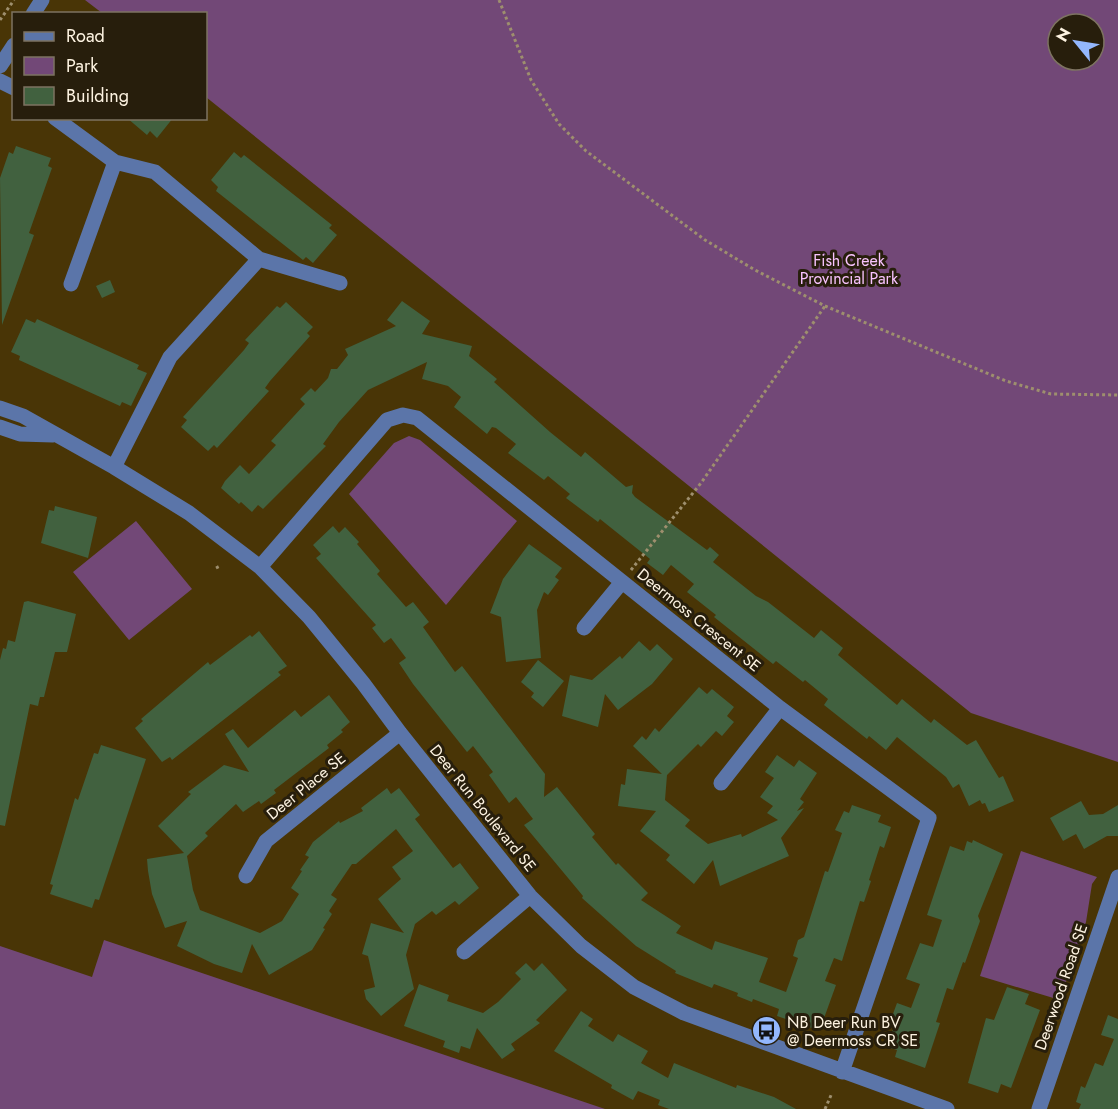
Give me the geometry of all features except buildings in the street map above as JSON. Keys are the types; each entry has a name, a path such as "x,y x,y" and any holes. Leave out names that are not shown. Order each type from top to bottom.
{"street":[{"path":"0,66 12,48"},
{"path":"58,120 115,162 155,172 258,259 340,282"},
{"path":"71,284 115,162"},
{"path":"114,467 170,357 258,259"},
{"name":"Deer Run Boulevard SE","path":"0,408 23,416 53,435 114,467 189,513 260,567 309,617 530,896 581,946 634,987 684,1013 947,1109"},
{"name":"Deermoss Crescent SE","path":"260,567 387,420 403,415 417,418 780,708 929,818 842,1072"},
{"name":"Deer Run Boulevard SE","path":"0,427 20,434 53,435"},
{"path":"584,628 622,582"},
{"path":"721,783 780,708"},
{"name":"Deer Place SE","path":"246,876 266,841 399,733"},
{"name":"Deerwood Road SE","path":"1039,1109 1118,877"},
{"path":"464,952 530,896"}],"path":[{"path":"0,20 14,0"},
{"path":"499,0 538,93 573,140 705,240 755,270 825,306 1027,388 1051,394 1118,395"},
{"path":"622,582 701,483 825,306"},
{"path":"825,1109 832,1093"}],"green space":[{"name":"Fish Creek Provincial Park","path":"85,0 1118,0 1118,762 971,713 207,98 207,12 101,12"},
{"path":"409,436 420,440 517,521 446,605 349,494 394,443"},
{"path":"136,521 192,589 129,640 73,572"},
{"path":"1021,851 1097,877 1092,884 1086,922 1060,1000 980,976"},
{"path":"104,940 605,1109 0,1109 0,946 92,977"}],"place":[{"name":"NB Deer Run BV @ Deermoss CR SE","path":"766,1031"}]}
